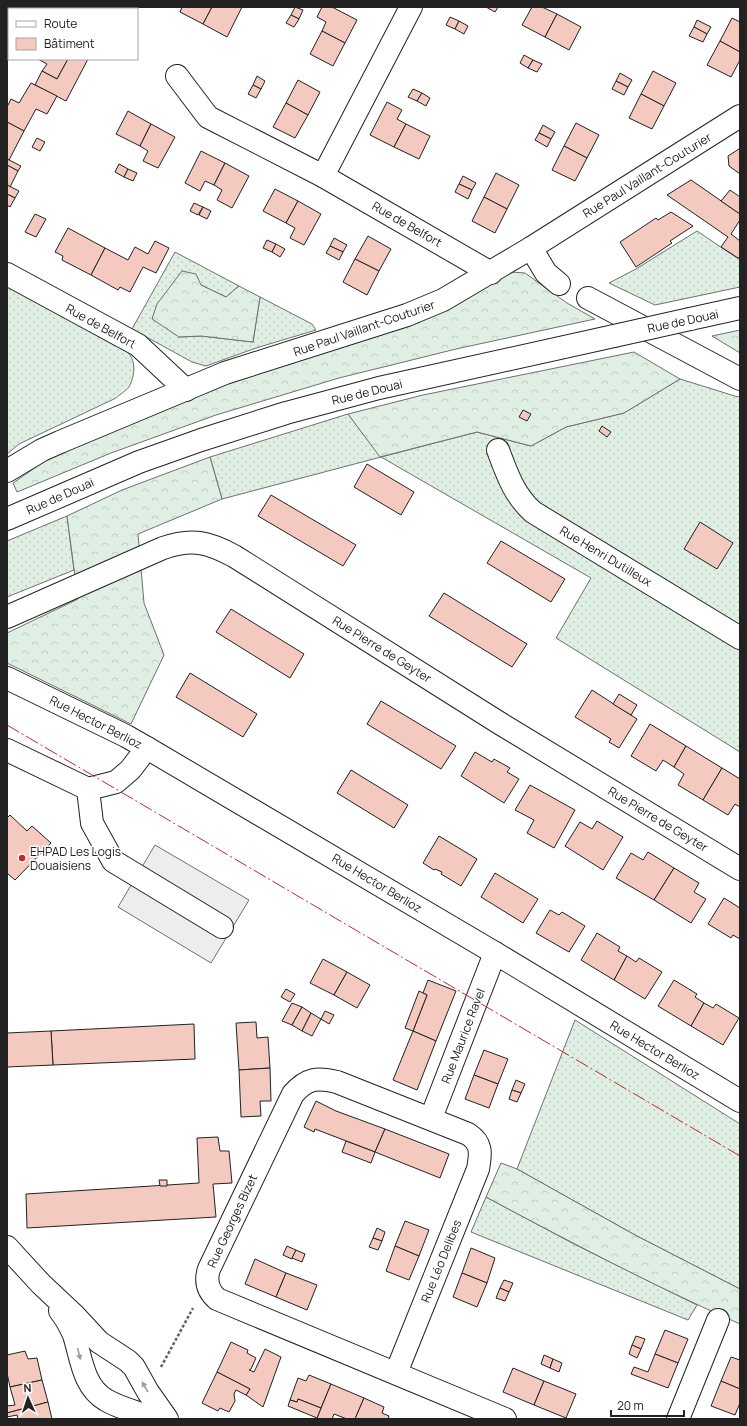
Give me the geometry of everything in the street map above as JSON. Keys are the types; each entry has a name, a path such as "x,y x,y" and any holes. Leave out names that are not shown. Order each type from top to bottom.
{"street":[{"path":"323,176 411,7"},
{"name":"Rue de Belfort","path":"177,76 208,117 323,176 491,272"},
{"name":"Rue Paul Vaillant-Couturier","path":"7,471 42,450 225,373 424,309 444,300 531,248 740,116"},
{"path":"531,248 546,273 559,284"},
{"name":"Rue de Belfort","path":"7,274 138,346 186,390"},
{"path":"588,298 740,379"},
{"name":"Rue de Douai","path":"7,519 139,462 279,415 350,395 740,308"},
{"name":"Rue Henri Dutilleux","path":"498,450 512,487 533,512 740,638"},
{"name":"Rue Pierre de Geyter","path":"7,617 163,548 188,542 209,544 240,560 501,724 740,869"},
{"name":"Rue Hector Berlioz","path":"7,678 126,736 147,748 495,953 740,1101"},
{"path":"7,750 88,788 116,782 130,770 147,748"},
{"path":"88,788 92,823 113,861 222,927"},
{"name":"Rue Maurice Ravel","path":"431,1118 495,953"},
{"name":"Rue Georges Bizet","path":"207,1283 209,1269 294,1094 306,1082 316,1079 326,1079 337,1082 431,1118"},
{"name":"Rue Léo Delibes","path":"396,1373 478,1169 480,1158 480,1148 475,1139 468,1134 431,1118"},
{"path":"7,1247 41,1284 74,1315 99,1342 128,1361 134,1367 148,1392 168,1419"},
{"path":"207,1283 211,1292 217,1299 505,1419"},
{"path":"41,1284 68,1322 84,1370 95,1391 113,1404 155,1419"},
{"path":"678,1419 718,1320"}],"path":[{"name":"Rue Georges Bizet","path":"158,1372 207,1283"}],"green space":[{"path":"697,231 740,260 740,287 655,305 609,283 636,269"},
{"path":"175,252 239,286 226,297 201,285 179,337 201,336 253,342 260,297 312,324 316,330 256,348 206,366 192,362 132,329"},
{"path":"182,271 196,274 201,285 226,297 239,286 260,297 253,342 201,336 179,337 152,319 157,304"},
{"path":"511,272 525,273 567,303 595,319 456,349 339,378 216,415 111,453 17,492 13,483 56,453 208,390 418,323"},
{"path":"7,285 114,345 121,347 130,355 134,366 134,372 129,387 116,398 19,444 7,454"},
{"path":"740,330 740,353 712,336"},
{"path":"634,352 680,379 624,413 566,427 531,446 477,432 380,457 348,414 423,395"},
{"path":"680,379 738,397 740,395 740,752 556,638 591,578 381,457 477,432 531,446 566,427 624,413"},
{"path":"348,414 381,457 222,499 210,457"},
{"path":"210,457 222,499 138,534 144,603 164,655 131,724 7,663 7,633 78,599 67,516 122,490"},
{"path":"67,516 74,570 7,597 7,541"},
{"path":"575,1020 740,1124 740,1289 635,1235 517,1169"},
{"path":"501,1163 517,1169 635,1235 740,1289 740,1324 612,1263 486,1197"},
{"path":"486,1197 574,1244 697,1305 688,1320 471,1232"}],"shaded area":[{"path":"155,845 249,900 211,963 118,907"}],"building":[{"path":"76,7 95,7 94,8 75,8"},
{"path":"182,7 212,7 203,24 180,12"},
{"path":"212,7 242,7 227,37 203,24"},
{"path":"295,7 303,10 299,19 291,15"},
{"path":"322,7 332,7 357,20 345,43 322,31 326,22 317,17"},
{"path":"486,7 498,7 495,12"},
{"path":"532,7 542,7 557,14 545,37 522,25"},
{"path":"557,14 581,27 569,50 545,37"},
{"path":"291,15 299,19 294,27 286,23"},
{"path":"450,17 459,21 455,29 446,25"},
{"path":"732,18 740,22 740,52 720,41"},
{"path":"697,20 711,27 707,34 694,27"},
{"path":"459,21 468,26 464,34 455,29"},
{"path":"694,27 707,34 703,42 689,36"},
{"path":"322,31 345,43 333,66 310,54"},
{"path":"720,41 740,52 740,60 731,77 707,65"},
{"path":"524,55 533,60 528,68 520,63"},
{"path":"40,60 67,60 57,79 42,71 47,64"},
{"path":"67,60 87,60 66,101 35,85 42,71 57,79"},
{"path":"533,60 542,64 537,72 528,68"},
{"path":"653,71 676,83 664,106 641,94"},
{"path":"620,73 632,80 628,87 616,81"},
{"path":"257,76 265,81 261,89 253,85"},
{"path":"298,80 320,92 308,115 286,103"},
{"path":"616,81 628,87 624,95 612,89"},
{"path":"31,83 57,96 47,114 36,109 24,131 7,122 7,107 11,99 19,103"},
{"path":"253,85 261,89 256,98 248,94"},
{"path":"413,89 422,93 417,101 408,97"},
{"path":"422,93 430,98 426,106 417,101"},
{"path":"641,94 664,106 652,129 629,118"},
{"path":"387,102 402,110 397,119 406,124 394,147 370,135"},
{"path":"286,103 308,115 295,138 273,127"},
{"path":"128,111 151,124 140,146 116,134"},
{"path":"7,122 24,131 9,160 7,159"},
{"path":"576,123 599,135 587,158 564,146"},
{"path":"151,124 175,137 158,168 143,161 148,151 140,146"},
{"path":"406,124 430,136 419,159 394,147"},
{"path":"543,125 555,132 551,139 539,133"},
{"path":"539,133 551,139 547,147 535,140"},
{"path":"37,138 45,142 40,151 32,147"},
{"path":"564,146 587,158 575,181 552,170"},
{"path":"739,149 740,174 729,166 728,156"},
{"path":"201,151 225,163 214,185 205,181 200,191 185,183"},
{"path":"7,159 21,166 18,171 7,165"},
{"path":"225,163 249,176 232,208 217,200 222,190 214,185"},
{"path":"119,164 128,169 124,177 115,172"},
{"path":"7,165 18,171 10,187 7,185"},
{"path":"128,169 137,173 133,181 124,177"},
{"path":"496,173 519,185 507,209 484,197"},
{"path":"463,176 476,183 472,190 459,184"},
{"path":"691,180 740,214 740,220 731,234 740,241 740,257 738,258 721,247 728,237 667,195"},
{"path":"459,184 472,190 468,199 455,192"},
{"path":"7,185 19,191 15,198 7,194"},
{"path":"275,189 298,201 286,223 263,211"},
{"path":"730,190 740,197 740,214 721,201"},
{"path":"7,194 15,198 10,207 7,205"},
{"path":"484,197 507,209 495,233 472,221"},
{"path":"298,201 321,214 304,245 290,238 295,228 286,223"},
{"path":"194,203 203,207 198,215 190,211"},
{"path":"203,207 211,211 207,219 199,215"},
{"path":"671,212 693,226 670,241 672,243 636,267 620,242 656,218 658,220"},
{"path":"35,214 46,219 36,237 25,232"},
{"path":"68,228 105,248 91,275 62,260 63,256 55,252"},
{"path":"368,236 391,249 379,271 355,259"},
{"path":"334,238 347,245 343,252 330,246"},
{"path":"267,240 276,244 272,252 263,248"},
{"path":"155,241 169,248 156,273 143,267 130,292 120,287 118,290 91,275 105,248 128,260 135,247 148,254"},
{"path":"276,244 285,249 280,257 272,252"},
{"path":"330,246 343,252 339,260 326,253"},
{"path":"355,259 379,271 367,295 343,282"},
{"path":"523,410 531,414 527,421 519,417"},
{"path":"602,426 611,432 607,437 599,431"},
{"path":"367,464 414,492 401,515 354,487"},
{"path":"271,495 356,545 343,566 258,516"},
{"path":"700,522 733,543 717,569 684,549"},
{"path":"501,541 565,579 551,602 487,563"},
{"path":"444,593 527,644 512,667 429,616"},
{"path":"231,609 304,654 290,678 216,632"},
{"path":"190,673 257,714 243,737 176,697"},
{"path":"592,690 637,719 619,748 609,742 611,739 575,717"},
{"path":"619,694 637,705 631,715 613,704"},
{"path":"381,701 456,746 441,769 367,724"},
{"path":"650,724 686,746 674,767 663,760 656,771 631,756"},
{"path":"686,746 722,768 703,800 678,785 684,774 674,767"},
{"path":"475,752 492,762 494,759 510,768 507,772 519,779 504,803 461,776"},
{"path":"722,768 740,779 740,807 735,804 728,815 703,800"},
{"path":"351,770 408,805 394,828 337,793"},
{"path":"530,785 575,810 554,848 527,833 534,820 515,810"},
{"name":"EHPAD Les Logis Douaisiens","path":"10,815 27,831 32,826 51,843 15,880 7,873 7,818"},
{"path":"597,821 623,837 603,870 565,846 580,822 592,829"},
{"path":"439,836 477,859 461,886 441,874 442,872 435,869 434,870 423,863"},
{"path":"648,852 674,868 654,900 616,878 631,853 643,860"},
{"path":"674,868 699,883 694,892 706,899 691,923 654,900"},
{"path":"495,873 538,899 523,923 481,897"},
{"path":"724,898 740,908 740,939 733,935 731,938 708,924"},
{"path":"550,910 559,915 562,912 585,926 569,952 536,933"},
{"path":"597,933 620,947 618,951 627,956 614,980 581,960"},
{"path":"627,956 636,962 639,958 662,972 645,999 614,980"},
{"path":"323,959 347,972 334,995 310,983"},
{"path":"347,972 370,985 357,1008 334,995"},
{"path":"428,980 456,991 436,1041 413,1031 427,995 423,993"},
{"path":"674,980 697,994 695,997 704,1003 691,1026 658,1006"},
{"path":"286,989 295,994 290,1002 281,997"},
{"path":"419,991 427,995 413,1031 405,1028"},
{"path":"292,1003 302,1007 292,1025 282,1021"},
{"path":"704,1003 713,1008 716,1004 739,1018 723,1045 691,1026"},
{"path":"302,1007 311,1013 302,1031 292,1025"},
{"path":"325,1011 334,1015 329,1024 321,1019"},
{"path":"311,1013 321,1019 312,1036 302,1031"},
{"path":"256,1022 257,1038 268,1037 270,1068 239,1070 236,1023"},
{"path":"194,1024 195,1059 53,1065 51,1031"},
{"path":"51,1031 53,1065 7,1067 7,1033"},
{"path":"413,1031 436,1041 417,1090 393,1080"},
{"path":"484,1050 508,1059 498,1084 474,1075"},
{"path":"270,1068 271,1101 260,1101 261,1116 241,1117 239,1070"},
{"path":"474,1075 498,1084 489,1108 465,1099"},
{"path":"516,1080 525,1084 521,1093 512,1090"},
{"path":"512,1090 521,1093 517,1102 509,1099"},
{"path":"316,1101 336,1111 385,1129 375,1152 315,1129 314,1132 304,1127"},
{"path":"385,1129 449,1154 440,1178 375,1152"},
{"path":"218,1137 220,1151 229,1151 232,1183 213,1184 216,1217 27,1228 26,1194 199,1183 197,1138"},
{"path":"346,1141 375,1152 371,1163 342,1152"},
{"path":"159,1180 167,1180 167,1186 160,1186"},
{"path":"405,1221 429,1230 419,1256 395,1246"},
{"path":"377,1228 385,1232 382,1241 373,1238"},
{"path":"373,1238 382,1241 378,1250 369,1247"},
{"path":"287,1246 296,1250 292,1259 283,1255"},
{"path":"395,1246 419,1256 409,1280 386,1271"},
{"path":"471,1248 495,1258 487,1283 462,1273"},
{"path":"296,1250 305,1254 302,1262 292,1258"},
{"path":"255,1259 286,1273 276,1297 245,1284"},
{"path":"286,1273 317,1285 307,1310 276,1297"},
{"path":"462,1273 487,1283 477,1307 453,1297"},
{"path":"504,1280 513,1283 509,1292 500,1288"},
{"path":"500,1288 509,1292 505,1301 496,1298"},
{"path":"665,1330 688,1339 678,1363 655,1354"},
{"path":"636,1336 645,1339 641,1349 632,1345"},
{"path":"231,1342 248,1350 247,1353 256,1358 251,1369 249,1370 254,1372 265,1349 281,1357 263,1407 246,1395 250,1389 217,1372"},
{"path":"632,1345 641,1349 637,1358 629,1354"},
{"path":"25,1351 28,1359 37,1358 42,1380 10,1387 7,1373 7,1355"},
{"path":"655,1354 678,1363 668,1388 631,1374 634,1367 648,1372"},
{"path":"544,1355 553,1359 550,1368 541,1364"},
{"path":"731,1357 740,1360 740,1389 721,1381"},
{"path":"553,1359 562,1363 559,1372 550,1368"},
{"path":"513,1368 544,1381 534,1405 503,1392"},
{"path":"217,1372 250,1389 246,1395 236,1390 234,1394 235,1401 229,1412 220,1408 218,1411 202,1403"},
{"path":"309,1375 331,1384 321,1408 298,1399 297,1402 290,1400 298,1378 306,1381"},
{"path":"42,1380 48,1402 7,1413 7,1406 15,1405 10,1387"},
{"path":"544,1381 576,1394 566,1418 534,1405"},
{"path":"721,1381 740,1389 740,1403 735,1415 711,1406"},
{"path":"331,1384 364,1398 355,1419 347,1419 334,1414 332,1419 317,1418"},
{"path":"364,1398 384,1407 382,1413 389,1416 388,1419 355,1419"},
{"path":"298,1399 321,1408 317,1418 288,1406 290,1400 297,1402"},
{"path":"48,1402 52,1419 18,1419 17,1415 7,1417 7,1413"}],"power":[{"path":"7,725 740,1156"}],"place":[{"name":"EHPAD Les Logis Douaisiens","path":"22,858"}]}
